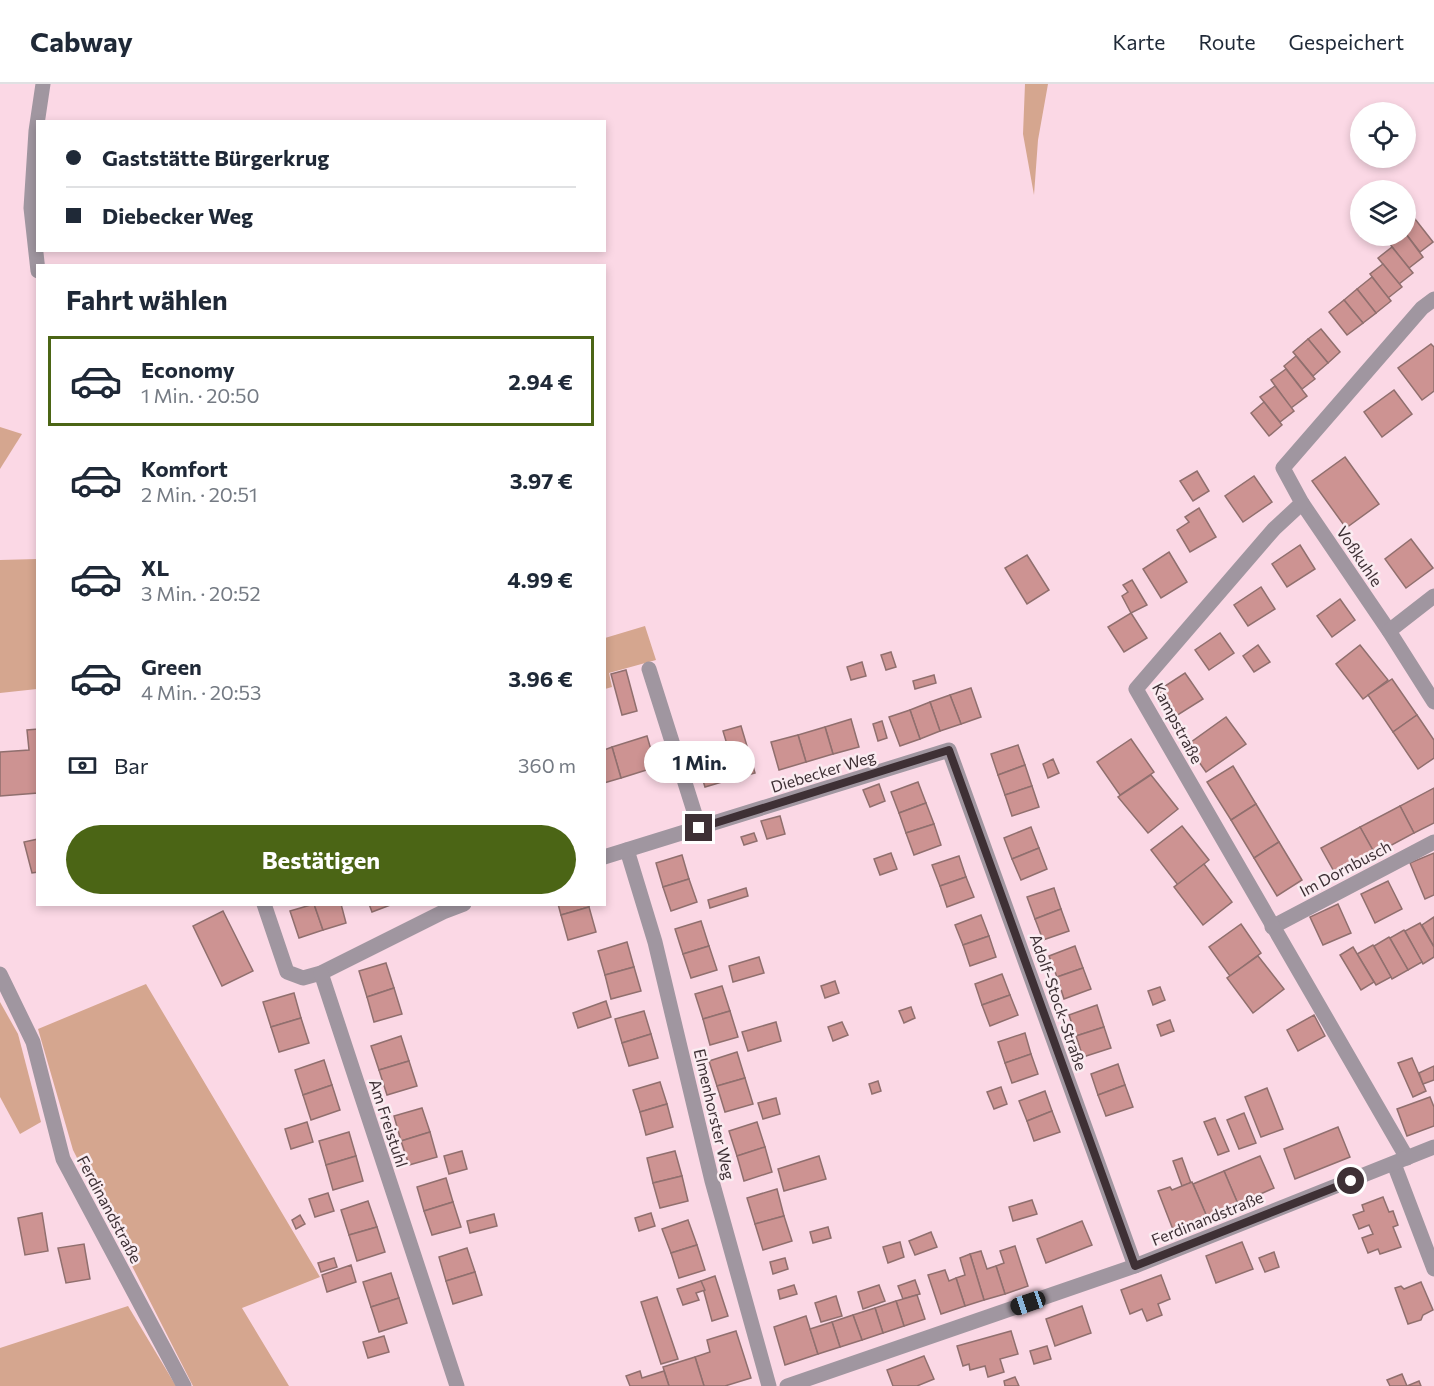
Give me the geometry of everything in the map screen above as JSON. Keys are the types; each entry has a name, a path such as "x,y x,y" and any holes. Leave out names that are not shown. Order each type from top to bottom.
{"street":[{"path":"38,120 43,84"},
{"path":"36,130 31,208 37,264"},
{"path":"1302,503 1283,468 1422,308 1434,299"},
{"name":"Voßkuhle","path":"1302,503 1434,702"},
{"name":"Kampstraße","path":"1302,503 1274,529 1136,688 1272,927 1400,1161 1434,1269"},
{"path":"1389,631 1434,596"},
{"path":"649,669 699,828"},
{"name":"Diebecker Weg","path":"606,856 949,750"},
{"name":"Adolf-Stock-Straße","path":"949,750 1135,1266"},
{"name":"Im Dornbusch","path":"1272,927 1434,842"},
{"name":"Elmenhorster Weg","path":"627,850 655,942 712,1181 769,1386"},
{"path":"265,906 287,972 303,978 321,973 459,906"},
{"name":"Am Freistuhl","path":"321,973 457,1386"},
{"name":"Ferdinandstraße","path":"0,974 33,1042 63,1159 184,1386"},
{"name":"Ferdinandstraße","path":"787,1386 1135,1266 1434,1147"}],"shaded area":[{"path":"1025,84 1048,84 1038,140 1034,195 1023,134"},
{"path":"0,427 22,434 0,469"},
{"path":"36,559 36,689 0,693 0,560"},
{"path":"645,626 656,660 609,673 612,687 606,689 606,638"},
{"path":"146,984 320,1277 242,1308 289,1386 193,1386 73,1150 38,1029"},
{"path":"0,1002 18,1034 41,1122 20,1134 0,1097"},
{"path":"128,1306 176,1386 0,1386 0,1348"}],"building":[{"path":"1416,220 1433,242 1420,252 1415,246"},
{"path":"1391,246 1415,246 1423,257 1409,268"},
{"path":"1392,247 1413,273 1399,284 1378,258"},
{"path":"1383,264 1402,287 1388,298 1370,274"},
{"path":"1372,277 1391,301 1376,313 1357,289"},
{"path":"1357,289 1376,313 1363,323 1344,300"},
{"path":"1344,300 1363,323 1347,335 1329,312"},
{"path":"1321,329 1340,352 1328,363 1308,339"},
{"path":"1308,339 1328,363 1313,376 1293,352"},
{"path":"1431,344 1434,347 1434,391 1422,400 1398,368"},
{"path":"1296,356 1315,379 1302,389 1284,366"},
{"path":"1286,369 1307,396 1291,408 1271,380"},
{"path":"1275,386 1294,411 1280,422 1260,397"},
{"path":"1394,390 1412,414 1382,437 1364,412"},
{"path":"1264,402 1282,425 1269,436 1251,413"},
{"path":"1345,457 1379,504 1346,528 1312,481"},
{"path":"1197,471 1209,491 1193,501 1180,481"},
{"path":"1254,476 1272,502 1243,522 1225,496"},
{"path":"1199,508 1216,537 1190,552 1177,530 1189,522 1185,517"},
{"path":"1411,539 1433,568 1406,588 1385,559"},
{"path":"1300,545 1315,569 1287,587 1272,564"},
{"path":"1169,552 1187,582 1161,598 1143,569"},
{"path":"1027,555 1049,590 1027,604 1005,568"},
{"path":"1132,580 1147,605 1131,613 1122,596 1128,592 1123,585"},
{"path":"1261,587 1275,609 1248,626 1234,605"},
{"path":"1340,599 1355,620 1332,637 1317,616"},
{"path":"1131,613 1147,638 1124,652 1108,627"},
{"path":"1220,633 1234,653 1209,670 1195,650"},
{"path":"1258,645 1270,662 1254,672 1243,656"},
{"path":"1360,645 1388,680 1363,699 1336,664"},
{"path":"891,652 896,667 886,670 881,655"},
{"path":"862,662 866,676 851,680 847,667"},
{"path":"626,670 637,711 622,715 611,674"},
{"path":"1185,673 1203,699 1176,716 1159,690"},
{"path":"934,675 936,683 915,689 913,681"},
{"path":"1392,679 1417,715 1393,732 1368,695"},
{"path":"971,688 981,717 961,724 950,695"},
{"path":"950,695 961,724 940,731 930,702"},
{"path":"930,702 940,731 920,739 910,710"},
{"path":"910,710 920,739 900,746 889,717"},
{"path":"1417,715 1434,740 1434,758 1418,769 1393,732"},
{"path":"1226,717 1246,744 1206,772 1187,745"},
{"path":"851,719 859,747 833,754 825,727"},
{"path":"882,721 887,738 878,741 873,724"},
{"path":"741,726 755,773 732,779 724,753 729,751 723,731"},
{"path":"825,727 833,754 806,762 798,735"},
{"path":"36,729 36,793 0,796 0,752 29,750 27,730"},
{"path":"798,735 806,762 779,770 771,742"},
{"path":"647,736 656,767 621,778 612,747"},
{"path":"1131,739 1154,772 1120,795 1097,762"},
{"path":"1018,745 1025,765 998,775 991,754"},
{"path":"612,747 621,778 606,782 606,749"},
{"path":"724,753 732,779 705,787 697,761"},
{"path":"1053,759 1059,773 1048,778 1043,764"},
{"path":"1025,765 1032,786 1005,795 998,775"},
{"path":"1233,766 1256,804 1231,820 1207,782"},
{"path":"1151,775 1178,809 1148,833 1118,797"},
{"path":"918,782 926,803 899,813 891,792"},
{"path":"879,784 885,801 870,807 863,790"},
{"path":"1032,786 1039,807 1012,816 1005,795"},
{"path":"1434,788 1434,823 1414,833 1400,806"},
{"path":"926,803 934,824 906,833 899,813"},
{"path":"1256,804 1279,842 1254,858 1231,820"},
{"path":"1400,806 1414,833 1375,854 1360,827"},
{"path":"780,816 785,834 767,839 761,821"},
{"path":"934,824 941,845 914,855 906,833"},
{"path":"1182,826 1209,860 1178,885 1151,850"},
{"path":"1031,827 1039,848 1012,859 1004,838"},
{"path":"1360,827 1375,854 1336,875 1321,848"},
{"path":"754,833 757,841 744,845 741,837"},
{"path":"36,839 36,872 32,873 24,842"},
{"path":"1279,842 1302,880 1277,896 1254,858"},
{"path":"1039,848 1047,869 1021,880 1012,859"},
{"path":"891,853 897,869 880,875 874,859"},
{"path":"1434,853 1434,895 1425,899 1410,863"},
{"path":"682,855 689,879 663,887 656,863"},
{"path":"959,856 966,877 940,886 932,865"},
{"path":"1204,864 1232,902 1203,925 1174,887"},
{"path":"966,877 974,897 947,907 940,886"},
{"path":"689,879 697,902 671,911 663,887"},
{"path":"1388,881 1402,909 1375,923 1361,894"},
{"path":"746,888 748,896 710,908 708,900"},
{"path":"1054,888 1061,909 1035,919 1027,897"},
{"path":"1338,904 1351,933 1323,945 1310,917"},
{"path":"315,906 323,930 299,938 290,911"},
{"path":"315,906 342,906 346,923 323,930"},
{"path":"370,906 388,906 372,912"},
{"path":"559,906 589,906 589,907 561,915"},
{"path":"589,907 596,932 568,940 561,915"},
{"path":"1061,909 1069,931 1043,940 1035,919"},
{"path":"223,911 253,971 222,986 193,926"},
{"path":"981,915 989,936 963,945 955,925"},
{"path":"1434,917 1434,947 1422,925"},
{"path":"701,921 709,946 683,954 675,929"},
{"path":"1420,923 1434,947 1434,957 1423,964 1405,931"},
{"path":"1241,924 1261,953 1230,976 1209,947"},
{"path":"1404,930 1422,962 1408,970 1390,938"},
{"path":"989,936 996,957 970,966 963,945"},
{"path":"1389,937 1408,970 1392,979 1374,946"},
{"path":"627,942 634,967 605,975 598,951"},
{"path":"1373,945 1391,977 1376,985 1357,954"},
{"path":"709,946 717,970 691,978 683,954"},
{"path":"1075,946 1083,968 1057,977 1049,956"},
{"path":"1353,947 1374,982 1361,990 1340,955"},
{"path":"1258,956 1284,989 1253,1013 1227,978"},
{"path":"759,957 764,973 733,982 729,966"},
{"path":"386,963 394,988 367,997 359,971"},
{"path":"634,967 641,991 611,999 605,975"},
{"path":"1083,968 1091,989 1064,999 1057,977"},
{"path":"1002,974 1010,995 982,1005 975,984"},
{"path":"835,981 839,993 825,998 821,986"},
{"path":"722,986 730,1011 703,1019 695,994"},
{"path":"1160,987 1165,1000 1153,1005 1148,991"},
{"path":"394,988 402,1014 374,1022 367,997"},
{"path":"294,993 301,1018 271,1027 263,1002"},
{"path":"1010,995 1018,1015 990,1026 982,1005"},
{"path":"606,1001 611,1017 578,1028 573,1013"},
{"path":"1097,1005 1104,1027 1076,1036 1069,1015"},
{"path":"911,1007 915,1018 904,1023 899,1011"},
{"path":"644,1011 651,1034 622,1043 615,1019"},
{"path":"730,1011 738,1037 710,1045 703,1019"},
{"path":"1314,1015 1325,1036 1298,1051 1287,1030"},
{"path":"301,1018 309,1043 279,1052 271,1027"},
{"path":"1170,1020 1174,1031 1161,1036 1157,1025"},
{"path":"776,1022 781,1041 748,1051 742,1032"},
{"path":"842,1022 848,1035 833,1041 828,1027"},
{"path":"1104,1027 1111,1048 1083,1057 1076,1036"},
{"path":"1025,1033 1031,1054 1005,1063 998,1042"},
{"path":"651,1034 658,1058 629,1066 622,1043"},
{"path":"401,1036 409,1061 379,1070 371,1046"},
{"path":"737,1052 745,1078 717,1086 709,1061"},
{"path":"1031,1054 1038,1074 1012,1083 1005,1063"},
{"path":"1412,1058 1426,1091 1413,1097 1398,1063"},
{"path":"324,1060 332,1085 303,1095 295,1070"},
{"path":"409,1061 417,1086 387,1095 379,1070"},
{"path":"1118,1064 1125,1085 1098,1095 1091,1074"},
{"path":"1434,1066 1434,1080 1423,1084 1419,1073"},
{"path":"745,1078 753,1104 725,1112 717,1086"},
{"path":"878,1081 881,1091 872,1094 869,1084"},
{"path":"660,1082 667,1104 640,1112 633,1090"},
{"path":"332,1085 340,1110 311,1120 303,1095"},
{"path":"1125,1085 1133,1107 1106,1116 1098,1095"},
{"path":"1001,1087 1007,1104 994,1109 987,1092"},
{"path":"1267,1088 1283,1129 1261,1137 1245,1097"},
{"path":"1045,1091 1052,1111 1027,1121 1019,1101"},
{"path":"1430,1097 1434,1107 1434,1126 1407,1136 1397,1109"},
{"path":"776,1098 780,1114 763,1119 758,1103"},
{"path":"667,1104 673,1127 646,1135 640,1112"},
{"path":"422,1108 430,1132 401,1141 394,1116"},
{"path":"1052,1111 1060,1132 1034,1141 1027,1121"},
{"path":"1244,1113 1256,1143 1239,1149 1227,1120"},
{"path":"1215,1118 1229,1151 1218,1155 1204,1122"},
{"path":"307,1122 313,1142 291,1149 285,1129"},
{"path":"757,1122 765,1147 737,1156 729,1131"},
{"path":"1338,1127 1350,1157 1295,1179 1284,1149"},
{"path":"349,1132 356,1156 326,1165 319,1141"},
{"path":"430,1132 437,1157 409,1165 401,1141"},
{"path":"765,1147 772,1172 744,1181 737,1156"},
{"path":"462,1151 467,1169 449,1174 444,1156"},
{"path":"675,1151 682,1176 653,1183 647,1158"},
{"path":"356,1156 363,1181 333,1190 326,1165"},
{"path":"819,1156 826,1179 784,1191 778,1169"},
{"path":"1260,1156 1274,1188 1238,1204 1224,1171"},
{"path":"1182,1158 1191,1183 1182,1186 1173,1161"},
{"path":"1224,1171 1238,1204 1207,1217 1193,1184"},
{"path":"682,1176 688,1201 660,1208 653,1183"},
{"path":"446,1178 453,1202 424,1211 417,1187"},
{"path":"1192,1182 1207,1217 1175,1229 1172,1227 1158,1191 1170,1187 1172,1190"},
{"path":"777,1189 784,1216 755,1224 747,1198"},
{"path":"328,1193 334,1211 315,1217 309,1199"},
{"path":"1383,1197 1389,1212 1393,1211 1398,1225 1393,1227 1401,1247 1380,1254 1378,1249 1368,1253 1362,1238 1373,1234 1369,1225 1359,1229 1353,1215 1364,1211 1362,1205"},
{"path":"1032,1200 1037,1214 1013,1221 1009,1207"},
{"path":"368,1201 377,1227 349,1235 341,1210"},
{"path":"453,1202 461,1227 432,1235 424,1211"},
{"path":"42,1213 48,1251 25,1255 18,1218"},
{"path":"651,1213 655,1226 639,1231 635,1218"},
{"path":"494,1214 497,1226 470,1233 467,1221"},
{"path":"300,1215 305,1224 296,1229 292,1220"},
{"path":"784,1216 792,1241 763,1250 755,1224"},
{"path":"688,1220 697,1245 671,1253 662,1229"},
{"path":"1082,1221 1092,1245 1046,1263 1037,1239"},
{"path":"377,1227 385,1252 357,1261 349,1235"},
{"path":"828,1227 831,1238 813,1243 810,1232"},
{"path":"931,1232 937,1247 915,1255 909,1241"},
{"path":"900,1242 904,1257 888,1263 883,1247"},
{"path":"1242,1242 1253,1269 1216,1283 1206,1256"},
{"path":"84,1244 90,1279 66,1283 58,1248"},
{"path":"697,1245 705,1270 679,1278 671,1253"},
{"path":"1015,1246 1028,1286 1005,1294 996,1266 1004,1263 1000,1251"},
{"path":"467,1248 475,1272 446,1281 439,1257"},
{"path":"981,1251 987,1269 996,1266 1005,1294 984,1300 970,1254"},
{"path":"1274,1252 1279,1267 1265,1272 1259,1258"},
{"path":"970,1254 984,1300 965,1306 956,1278 965,1275 960,1258"},
{"path":"334,1258 337,1267 321,1272 318,1263"},
{"path":"785,1258 788,1269 773,1274 770,1262"},
{"path":"351,1265 356,1282 327,1292 322,1275"},
{"path":"945,1270 949,1281 956,1278 965,1306 941,1314 928,1275"},
{"path":"475,1272 482,1295 453,1304 446,1281"},
{"path":"391,1273 399,1298 371,1307 363,1282"},
{"path":"1161,1275 1170,1299 1158,1304 1162,1315 1147,1321 1142,1309 1130,1314 1121,1290"},
{"path":"715,1276 728,1316 712,1321 701,1281"},
{"path":"915,1280 920,1294 903,1299 898,1286"},
{"path":"701,1281 705,1290 696,1293 699,1300 683,1305 677,1289"},
{"path":"1421,1282 1433,1310 1423,1315 1421,1320 1408,1324 1395,1288 1401,1286 1404,1289"},
{"path":"794,1285 797,1294 780,1299 778,1290"},
{"path":"879,1285 885,1301 863,1309 858,1292"},
{"path":"917,1295 925,1319 904,1326 896,1301"},
{"path":"836,1296 842,1316 821,1322 815,1303"},
{"path":"657,1297 678,1359 661,1364 641,1302"},
{"path":"399,1298 407,1323 379,1332 371,1307"},
{"path":"896,1301 904,1326 883,1333 875,1308"},
{"path":"1082,1306 1091,1333 1055,1346 1046,1319"},
{"path":"875,1308 883,1333 862,1340 853,1315"},
{"path":"853,1315 862,1340 840,1347 832,1322"},
{"path":"806,1316 818,1354 785,1365 774,1327"},
{"path":"832,1322 840,1347 818,1354 810,1329"},
{"path":"736,1331 751,1378 725,1386 704,1386 695,1357 710,1352 707,1340"},
{"path":"1011,1331 1018,1354 1000,1359 1004,1372 988,1377 985,1366 970,1370 969,1364 963,1366 957,1346"},
{"path":"384,1336 389,1352 368,1358 363,1342"},
{"path":"1047,1346 1051,1359 1034,1364 1030,1351"},
{"path":"924,1356 934,1379 917,1386 893,1386 887,1370"},
{"path":"695,1357 704,1386 669,1386 663,1367"},
{"path":"640,1371 642,1378 664,1371 669,1386 630,1386 626,1376"},
{"path":"1402,1374 1407,1386 1390,1386 1387,1380"},
{"path":"1015,1377 1019,1386 1005,1386 1004,1381"},
{"path":"1419,1381 1421,1386 1407,1386"}],"route":[{"path":"699,828 949,750 1135,1266 1351,1181"}]}
